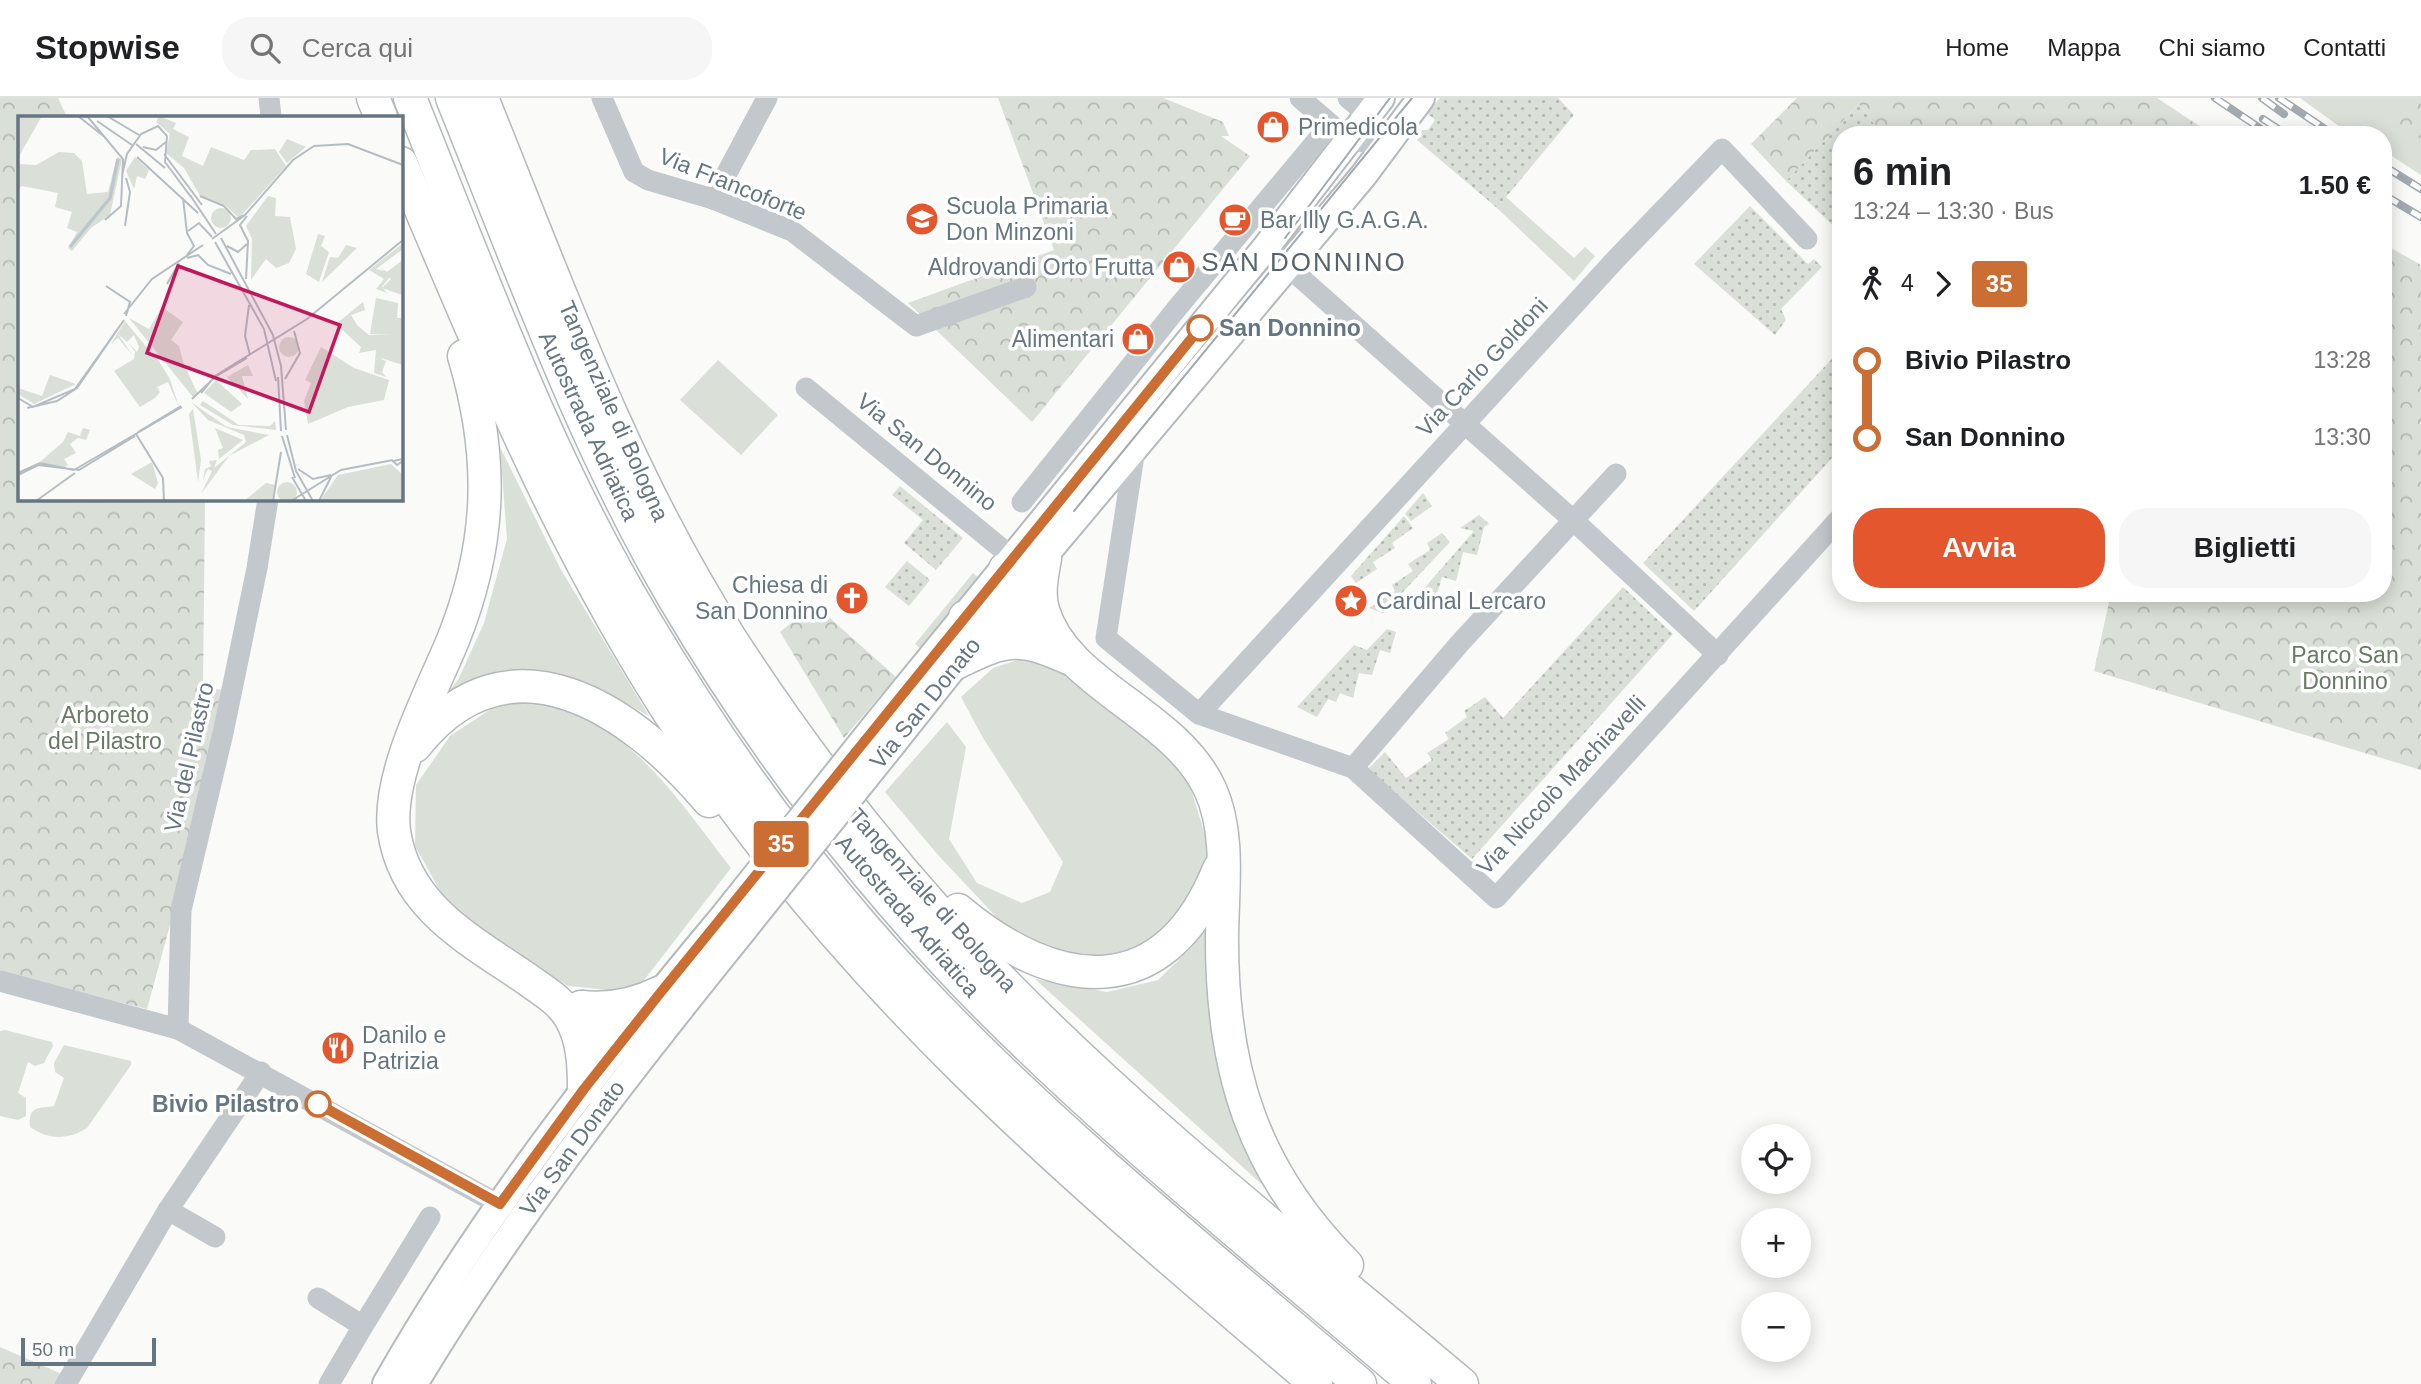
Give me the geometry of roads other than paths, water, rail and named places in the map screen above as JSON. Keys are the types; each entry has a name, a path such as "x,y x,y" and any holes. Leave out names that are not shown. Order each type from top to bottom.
{"highway":[{"path":"373,98 382,116"},
{"name":"Autostrada Adriatica","path":"410,98 518,366 604,548 706,718 775,815 878,943 995,1064 1095,1157 1360,1384"},
{"name":"Autostrada Adriatica","path":"452,98 552,351 596,451 675,601 799,789 906,918 1031,1050 1415,1384"},
{"name":"Tangenziale di Bologna","path":"482,98 627,450 729,636 805,748 867,830 922,896 1052,1029 1153,1121 1462,1384"},
{"path":"402,165 486,369 539,481 622,636 719,786 836,938"},
{"path":"419,207 472,382 484,452 486,503 481,550 471,591 398,779 394,828 398,855 416,893 443,921 571,1009 603,1046 630,1052"},
{"path":"1044,637 1040,596 1045,558"},
{"path":"1009,563 1003,605 1017,630 1044,637 1187,752 1201,770 1218,811 1227,1034 1238,1088 1264,1155 1316,1231 1462,1384"},
{"path":"965,617 1003,605"},
{"path":"956,663 1002,643 1044,637"},
{"path":"408,756 445,715 488,692 531,686 557,690 613,713 656,746 984,1094 1075,1177 1314,1384"},
{"path":"805,748 950,904 989,936 1042,964 1080,972 1101,972 1118,970 1153,956 1194,918 1222,862"},
{"path":"571,1009 601,1009 638,1004 661,992"},
{"path":"571,1009 582,1051 584,1089"}],"main road":[{"name":"Via San Donato","path":"885,734 956,663 1045,558 1388,145 1421,98"},
{"name":"Via San Donato","path":"386,1384 630,1052 885,734 965,617 1266,247 1340,133 1375,106"},
{"name":"Via San Donato","path":"414,1384 511,1211 584,1089 630,1052 661,992 732,926"}],"street":[{"path":"270,98 271,116"},
{"name":"Via Francoforte","path":"602,98 634,172 649,180 713,199 792,231 916,326 1026,287"},
{"path":"713,199 767,98"},
{"path":"1300,98 1340,133 1388,145"},
{"path":"1348,98 1375,106 1388,145"},
{"name":"Via San Donato","path":"1022,502 1170,316 1340,133"},
{"name":"Via Carlo Goldoni","path":"1199,714 1722,149 1807,239"},
{"path":"1266,247 1573,520 1718,655"},
{"name":"Via San Donnino","path":"806,388 1009,563"},
{"name":"Via Niccolò Machiavelli","path":"1135,449 1106,638 1199,714 1353,768 1496,898 1832,527"},
{"path":"1353,768 1460,643 1616,474"},
{"name":"Via del Pilastro","path":"178,1029 181,910 223,733 257,568 268,500"},
{"path":"0,981 178,1029 511,1211"},
{"path":"66,1384 168,1210 261,1072"},
{"path":"168,1210 215,1237"},
{"path":"329,1384 430,1217"},
{"path":"318,1298 363,1326"}],"tram line":[{"path":"1285,238 1390,98"},
{"path":"1074,511 1412,98"}],"railway":[{"path":"2215,98 2257,126"},
{"path":"2262,98 2284,114"},
{"path":"2279,98 2321,126"},
{"path":"2263,119 2274,126"},
{"path":"2392,171 2421,189"},
{"path":"2392,200 2421,217"}],"place":[{"name":"Primedicola","path":"1273,127"},
{"name":"Scuola Primaria Don Minzoni","path":"922,219"},
{"name":"Bar Illy G.A.G.A.","path":"1235,220"},
{"name":"Aldrovandi Orto Frutta","path":"1179,267"},
{"name":"San Donnino","path":"1200,328"},
{"name":"Alimentari","path":"1138,339"},
{"name":"Chiesa di San Donnino","path":"852,598"},
{"name":"Cardinal Lercaro","path":"1351,601"},
{"name":"Danilo e Patrizia","path":"338,1048"},
{"name":"Bivio Pilastro","path":"318,1104"}],"district":[{"name":"SAN DONNINO","path":"1304,262"}],"park label":[{"name":"Parco San Donnino","path":"2345,668"},
{"name":"Arboreto del Pilastro","path":"105,728"}]}
